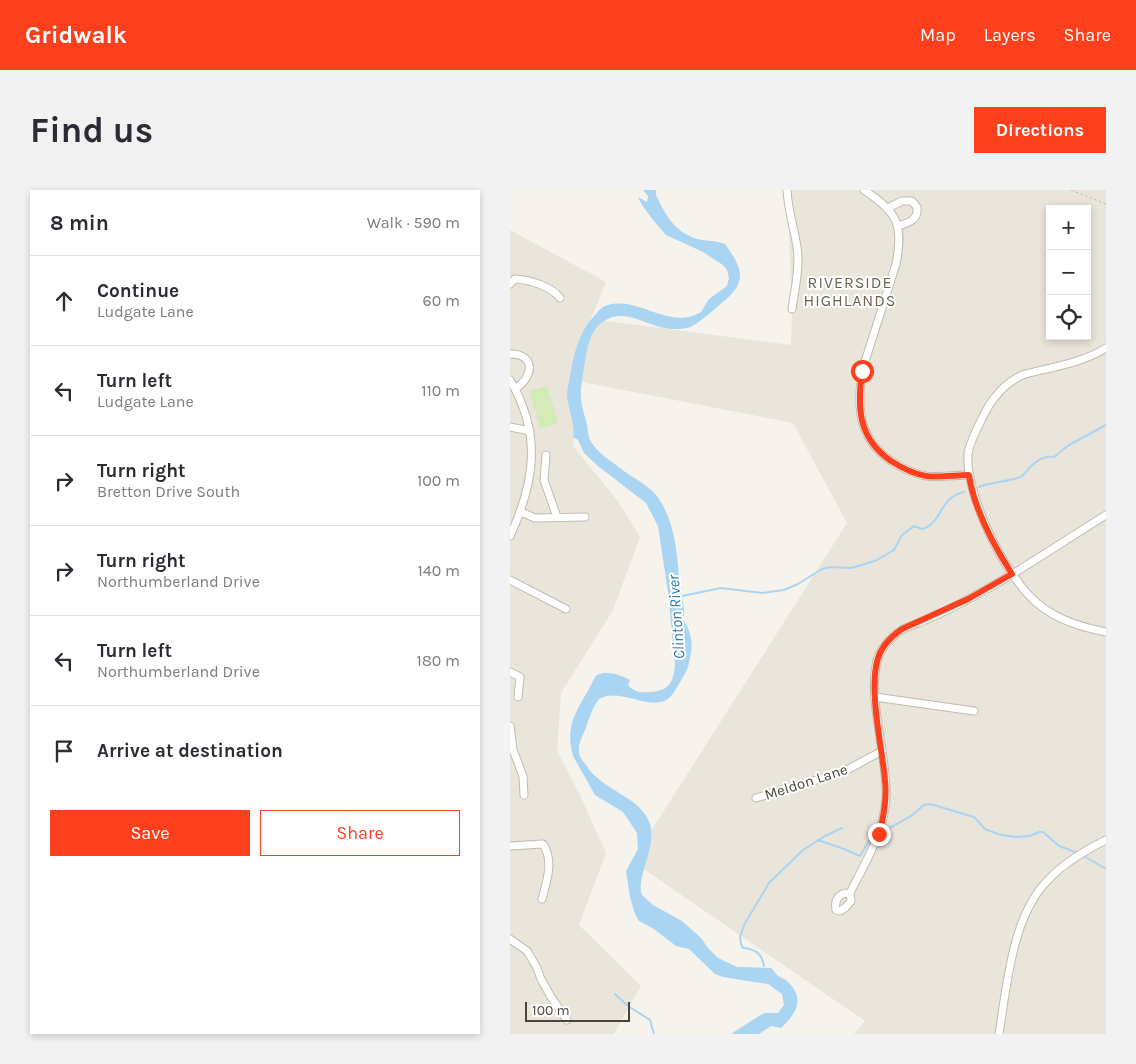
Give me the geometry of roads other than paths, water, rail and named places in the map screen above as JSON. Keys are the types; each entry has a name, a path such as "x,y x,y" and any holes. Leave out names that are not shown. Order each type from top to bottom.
{"street":[{"path":"787,190 788,209 797,247 798,268 792,309"},
{"path":"864,190 888,208 898,226 899,248 896,264 862,371 860,387 861,410 867,438 883,456 908,471 928,476 969,475"},
{"path":"888,208 902,201 912,202 917,207 916,216 909,223 898,226"},
{"path":"510,284 515,279 533,282 556,293 560,298"},
{"path":"1106,348 1081,360 1021,376 1010,383 996,396 968,451 969,475 978,506 992,538 1012,574 1036,602 1062,620 1106,632"},
{"path":"510,354 523,356 528,362 530,371 527,380 512,384 522,402 530,431 532,453 527,492 521,512 511,531"},
{"path":"510,427 530,431"},
{"path":"546,455 544,480 556,516"},
{"path":"521,512 535,518 556,516 585,517"},
{"path":"850,893 879,834 883,817 886,781 875,686 878,658 884,646 893,635 902,629 968,599 1012,574 1106,515"},
{"path":"510,580 566,609"},
{"path":"510,672 520,677 518,697"},
{"path":"875,697 974,711"},
{"path":"510,726 512,751 523,776 524,795"},
{"name":"Meldon Lane","path":"756,798 843,772 882,750"},
{"path":"998,1034 1013,952 1028,908 1048,879 1066,864 1106,840"},
{"path":"510,846 543,844 547,850 549,866 542,899"},
{"path":"510,939 526,951 536,966 551,997 567,1020"}],"water":[{"name":"Clinton River","path":"643,190 656,190 656,195 668,217 685,234 702,240 725,244 736,262 740,276 738,285 731,294 690,327 679,329 664,328 633,318 618,316 598,325 591,336 581,385 582,406 589,437 601,453 652,491 667,514 676,545 679,583 684,609 683,619 691,637 692,648 685,673 673,694 663,701 654,703 617,696 599,699 580,741 579,754 593,774 630,800 646,815 650,824 651,843 641,880 642,895 653,905 682,921 701,938 718,958 737,967 771,968 777,975 786,980 796,993 797,1005 791,1017 781,1028 771,1026 759,1034 731,1034 765,1013 778,1013 784,1005 782,994 768,984 715,974 689,949 676,946 654,929 639,921 630,897 626,871 638,849 637,833 623,812 595,795 573,756 571,746 570,737 573,721 579,706 597,675 610,673 619,675 630,680 628,685 635,691 656,691 662,690 672,681 675,664 668,592 658,526 646,503 598,466 584,453 578,440 573,437 574,433 567,393 578,343 585,328 603,307 620,303 666,316 677,318 689,317 701,312 709,299 727,286 729,278 727,270 723,265 703,252 666,235 642,205 638,197 647,202 648,196"}],"waterway":[{"path":"979,487 1019,478 1039,460 1054,457 1069,445 1106,425"},
{"name":"Clinton River","path":"682,596 721,588 762,593 784,590 798,584 822,569 831,567 851,568 875,561 894,550 902,535 914,526 922,529 929,526 934,522 949,499 964,492"},
{"path":"882,832 911,816 924,805 930,804 974,817 985,829 1001,835 1016,837 1030,836 1043,832 1059,846 1078,853"},
{"path":"764,966 762,958 758,953 743,948 741,944 740,937 744,925 769,883 803,850 842,828"},
{"path":"818,840 860,856 870,839 875,836"},
{"path":"1082,855 1106,869"},
{"path":"615,994 628,1006 650,1020 654,1034"}],"district":[{"name":"RIVERSIDE HIGHLANDS","path":"850,291"}]}
